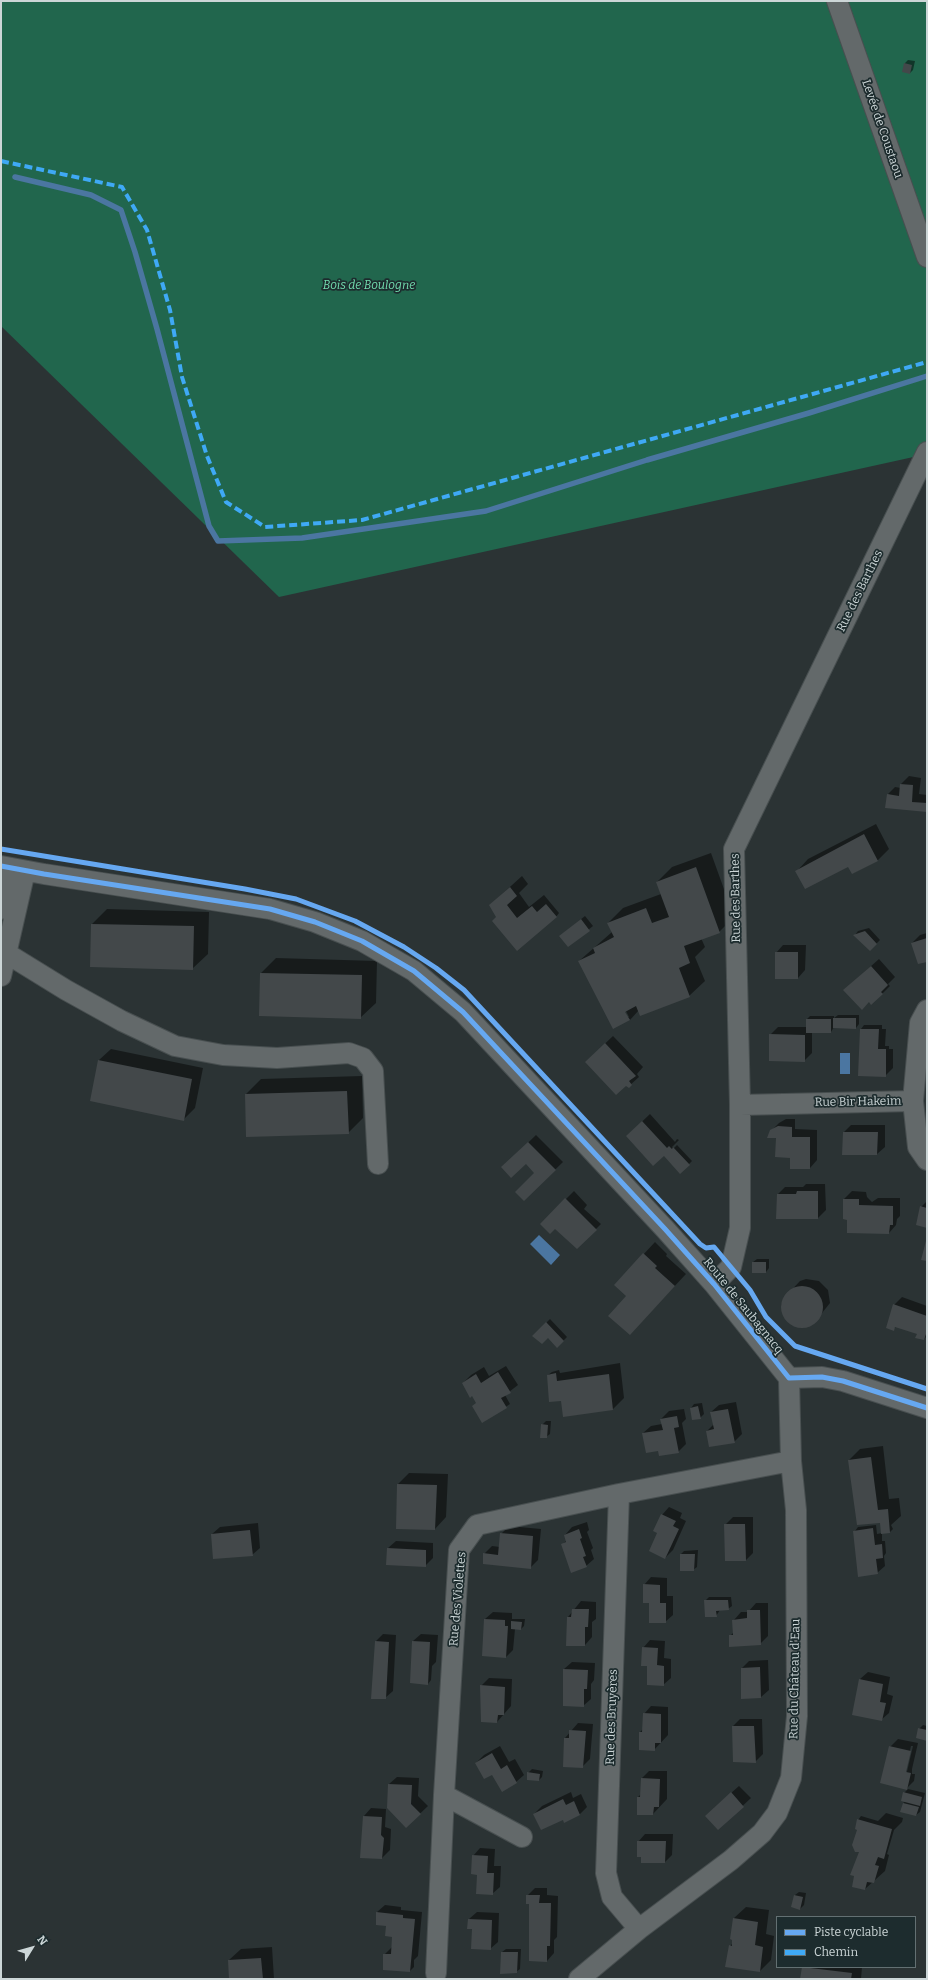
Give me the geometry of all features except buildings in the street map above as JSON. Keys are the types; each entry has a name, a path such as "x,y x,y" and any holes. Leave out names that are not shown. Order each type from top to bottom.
{"street":[{"name":"Levée de Coustaou","path":"838,1 927,257"},
{"name":"Rue des Barthes","path":"714,1284 731,1268 740,1228 740,1105 734,849 927,452"},
{"path":"1,908 12,868"},
{"path":"1,976 6,953 12,868"},
{"name":"Route de Saubagnacq","path":"12,868 270,908 315,922 362,941 414,971 463,1012 665,1229 714,1284 789,1378"},
{"path":"6,953 66,990 122,1021 175,1046 223,1055 277,1058 349,1053 363,1058 373,1071 378,1164"},
{"path":"914,1101 920,1023 927,1010"},
{"name":"Rue Bir Hakeim","path":"740,1105 914,1101 918,1147 927,1160"},
{"path":"789,1378 822,1377 843,1381 927,1408"},
{"name":"Rue du Château d'Eau","path":"579,1979 639,1929 731,1860 762,1833 777,1813 791,1778 797,1716 796,1510 791,1461 789,1378"},
{"name":"Rue des Violettes","path":"436,1973 444,1796 459,1550 476,1525 619,1494 791,1461"},
{"name":"Rue des Bruyères","path":"619,1494 606,1873 612,1897 639,1929"},
{"path":"444,1796 522,1837"}],"green space":[{"name":"Bois de Boulogne","path":"1,1 927,1 927,454 279,597 1,326"}],"water":[{"path":"840,1053 850,1053 850,1074 840,1074"},
{"path":"539,1235 560,1255 551,1265 530,1244"}],"waterway":[{"path":"15,177 91,195 121,210 135,252 157,329 209,526 218,541 302,538 486,511 647,460 809,413 927,376"}],"marked path":[{"path":"1,161 122,187 147,230 170,310 182,377 207,456 226,502 265,527 362,520 927,362"}],"cycle path":[{"path":"1,849 245,889 296,899 355,921 404,947 436,968 464,990 700,1244 706,1248 714,1247 750,1290 766,1317 795,1346 927,1389"},
{"path":"1,866 270,909 315,922 362,941 414,971 463,1012 665,1229 714,1284 789,1378 822,1377 843,1381 927,1408"}]}
